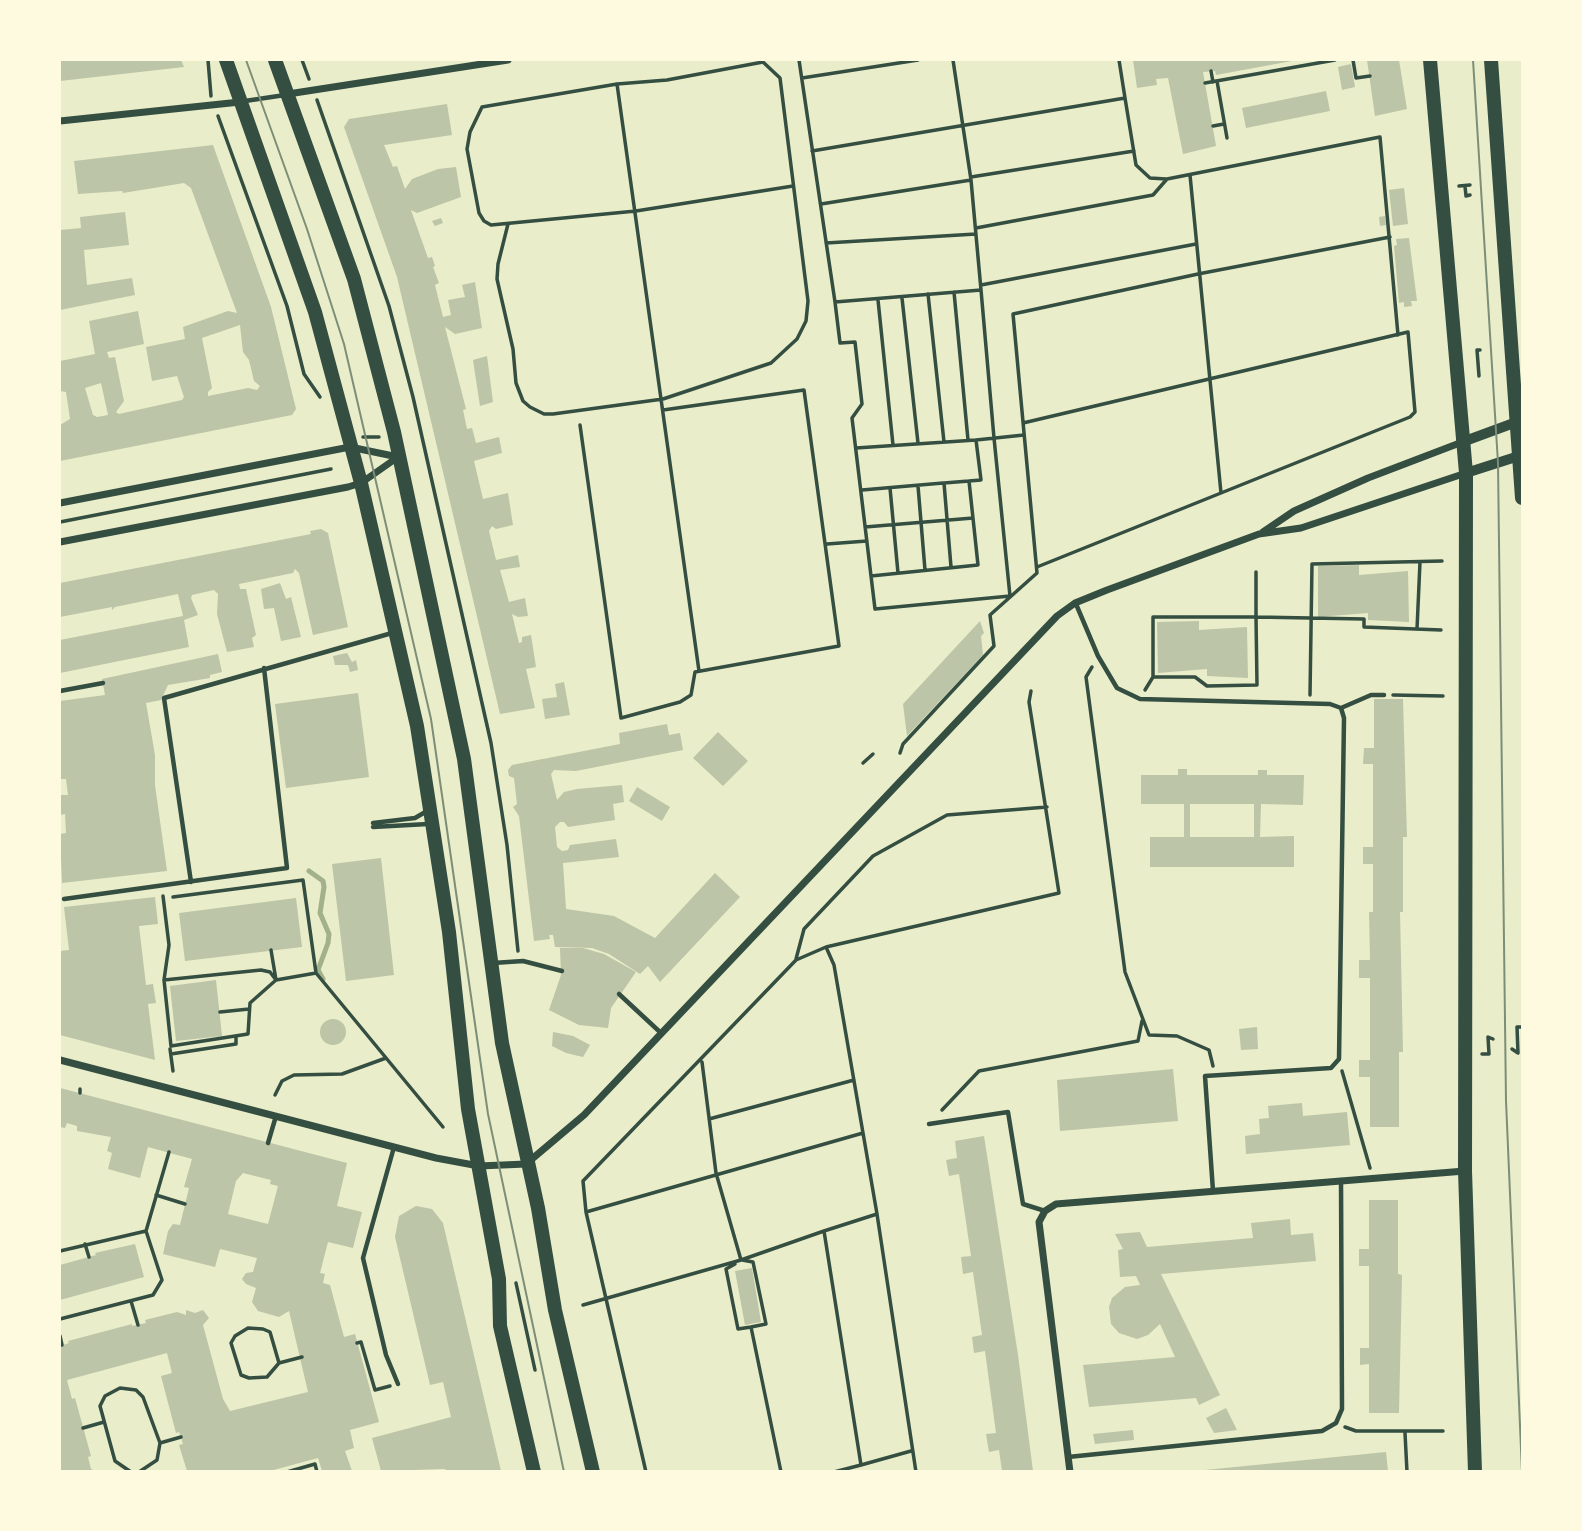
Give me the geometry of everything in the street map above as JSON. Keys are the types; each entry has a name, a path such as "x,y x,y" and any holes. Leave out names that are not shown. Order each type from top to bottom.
{"main road":[{"path":"226,60 316,312 360,483 417,726 449,932 468,1109 499,1279 500,1326 534,1472"},
{"path":"275,60 354,279 376,358 464,759 502,1043 526,1164 538,1208 555,1310 593,1472"},
{"path":"1430,60 1465,441 1465,1171 1475,1472"},
{"path":"1491,60 1520,420 1522,498"}],"street":[{"path":"288,94 508,60"},
{"path":"60,121 241,102"},
{"path":"1259,534 1294,511 1368,478 1520,420"},
{"path":"60,503 350,447 398,457"},
{"path":"60,1060 394,1147 479,1166 526,1164 584,1115 1036,637 1075,603 1259,534 1301,528 1520,456"},
{"path":"60,542 360,483 398,457"},
{"path":"1070,1472 1039,1222 1045,1211 1056,1204 1465,1171"}],"lane":[{"path":"241,102 288,94"},
{"path":"1075,603 1098,656 1117,688 1140,699 1291,703 1341,708 1371,695 1384,695"},
{"path":"191,882 164,698 396,632"},
{"path":"64,899 287,868 264,668"},
{"path":"60,691 103,683"},
{"path":"1213,1191 1205,1076 1331,1068 1339,1059 1344,718 1341,708"},
{"path":"431,809 415,818 373,825 421,822 434,825"},
{"path":"492,963 515,962 562,971"},
{"path":"619,994 662,1033"},
{"path":"929,1124 1008,1112 1023,1204 1045,1211"},
{"path":"268,1143 276,1116"},
{"path":"394,1147 363,1258 383,1346 398,1384"},
{"path":"1068,1457 1322,1431 1336,1423 1342,1409 1341,1180"}],"path":[{"path":"208,60 212,97"},
{"path":"302,60 310,82"},
{"path":"799,60 840,343 855,342 862,404 852,418 875,609 1010,596"},
{"path":"802,78 918,60"},
{"path":"953,60 971,179 1010,596"},
{"path":"1119,60 1136,165 1150,178 1167,179 1190,175 1380,137 1398,335"},
{"path":"1205,83 1335,60"},
{"path":"1353,60 1356,78 1370,76"},
{"path":"508,224 499,256 497,279 513,349 516,383 523,401 535,410 553,414 663,398 771,363 790,349 802,330 808,301 780,78 763,62 667,80 617,84 482,107 467,140 479,213 486,223 508,224 636,211 793,186"},
{"path":"1265,66 1266,72"},
{"path":"1211,71 1227,138"},
{"path":"617,84 663,398 699,671"},
{"path":"812,150 1125,98"},
{"path":"316,99 389,306 426,451 491,743 519,948 515,962"},
{"path":"217,113 286,306 304,374 325,404"},
{"path":"1213,126 1224,124"},
{"path":"820,204 1134,151"},
{"path":"1190,175 1207,380 1221,494"},
{"path":"826,243 976,231 1153,195 1167,179"},
{"path":"1459,186 1467,186 1466,196 1470,195"},
{"path":"900,753 903,744 994,646 990,615 1037,573 1013,314 1198,274 1390,237"},
{"path":"835,302 902,298 981,288 1196,244"},
{"path":"954,292 968,440"},
{"path":"928,294 944,442"},
{"path":"902,298 918,443"},
{"path":"878,300 893,445"},
{"path":"1023,423 1408,332 1415,412 1410,417 1037,567"},
{"path":"1478,376 1480,350"},
{"path":"580,425 621,718 680,702 691,695 695,672 839,646 803,390 663,410"},
{"path":"856,448 1024,435"},
{"path":"410,440 423,440"},
{"path":"862,491 981,480 976,440"},
{"path":"418,457 426,451"},
{"path":"328,457 334,481"},
{"path":"60,522 331,469"},
{"path":"871,576 978,565 969,481"},
{"path":"944,483 951,567"},
{"path":"918,486 925,570"},
{"path":"890,488 898,573"},
{"path":"865,527 973,518"},
{"path":"826,544 867,541"},
{"path":"1309,704 1312,564 1441,561"},
{"path":"1417,629 1420,562"},
{"path":"1256,572 1256,617 1257,685 1207,686 1195,677 1153,677 1153,617 1256,617 1364,619 1364,627 1441,630"},
{"path":"1086,677 1125,972 1149,1035 1177,1036 1209,1050 1215,1075"},
{"path":"646,1472 586,1212 583,1181 796,960 826,947 1059,893 1030,702 1031,691"},
{"path":"1384,695 1443,696"},
{"path":"863,763 873,754"},
{"path":"796,960 804,929 873,856 947,816 1047,807"},
{"path":"164,898 303,880 316,973 443,1127"},
{"path":"161,887 169,945 164,980 171,1046 236,1038 248,1034 251,1030 249,1009 257,994 268,990 276,980 316,973"},
{"path":"826,947 834,965 877,1214 916,1472"},
{"path":"271,950 276,980"},
{"path":"164,980 261,970 270,972 276,980"},
{"path":"220,1012 249,1009"},
{"path":"929,1124 979,1071 1138,1041 1142,1018"},
{"path":"1512,1049 1518,1053 1517,1027 1522,1027"},
{"path":"1482,1054 1489,1055 1488,1037 1493,1039"},
{"path":"173,1071 170,1052 236,1044 236,1038"},
{"path":"275,1095 282,1081 294,1075 342,1074 387,1058"},
{"path":"1339,1059 1372,1177"},
{"path":"701,1061 716,1172 741,1260"},
{"path":"709,1119 854,1080"},
{"path":"586,1212 716,1172 863,1133"},
{"path":"60,1319 153,1295 162,1280 146,1231 169,1153"},
{"path":"156,1195 186,1203"},
{"path":"583,1305 741,1260 877,1214"},
{"path":"60,1251 146,1231"},
{"path":"824,1231 861,1465"},
{"path":"85,1244 89,1257"},
{"path":"741,1260 753,1262 766,1324 751,1327 738,1329 726,1269 741,1260"},
{"path":"131,1301 138,1325"},
{"path":"751,1327 781,1472"},
{"path":"279,1363 270,1332 263,1329 241,1331 232,1343 240,1375 249,1378 267,1377 279,1363 302,1357"},
{"path":"60,1336 62,1345"},
{"path":"374,1339 359,1343 375,1391 398,1384"},
{"path":"131,1472 115,1461 100,1406 105,1396 120,1388 136,1390 143,1397 160,1443 157,1460 139,1472"},
{"path":"83,1428 104,1422"},
{"path":"1336,1423 1356,1431 1443,1432"},
{"path":"1405,1433 1407,1472"},
{"path":"160,1443 181,1437"},
{"path":"834,1472 911,1451"},
{"path":"287,1472 315,1464 317,1472"}],"building":[{"path":"60,60 181,60 184,67 60,81"},
{"path":"1133,60 1292,61 1216,75 1215,71 1203,72 1216,146 1183,154 1168,78 1156,79 1157,85 1137,88"},
{"path":"1367,60 1399,60 1407,109 1375,116"},
{"path":"1351,64 1355,87 1342,90 1338,67"},
{"path":"1326,91 1330,111 1246,128 1242,108"},
{"path":"447,104 452,135 384,145 393,167 397,166 405,189 412,179 438,169 456,167 461,197 417,213 411,210 428,258 432,257 435,266 433,267 439,283 435,285 443,317 451,315 448,300 465,297 462,285 475,282 482,328 455,334 445,327 466,409 463,410 467,429 472,428 476,443 499,437 502,453 474,461 483,499 508,493 513,525 496,529 492,526 489,531 496,560 518,555 520,567 500,570 509,602 525,598 528,616 518,617 512,614 519,643 522,642 522,637 531,635 536,667 526,669 535,708 500,714 397,277 344,127 349,119"},
{"path":"213,145 271,307 296,409 292,415 60,461 60,425 70,419 66,392 60,391 60,361 95,354 89,321 138,311 144,344 107,352 109,358 115,357 124,401 116,412 119,414 182,400 184,397 177,376 152,381 146,347 185,339 183,327 228,311 237,313 191,188 184,183 123,193 78,194 74,161","holes":["240,325 243,352 249,360 254,381 260,386 257,390 248,388 208,396 212,388 202,338","101,383 108,415 97,417 93,415 85,388"]},
{"path":"1404,188 1408,224 1393,226 1389,190"},
{"path":"125,212 129,245 84,250 87,285 132,278 135,295 60,310 60,230 81,228 80,217"},
{"path":"1385,216 1386,225 1380,226 1379,217"},
{"path":"441,218 443,223 435,226 432,221"},
{"path":"1409,238 1417,301 1411,301 1412,306 1404,307 1404,302 1399,303 1394,246 1397,245 1396,239"},
{"path":"487,356 493,402 480,406 473,360"},
{"path":"321,529 328,533 348,627 313,635 299,573 295,569 293,573 239,584 240,589 246,589 256,635 252,638 254,647 227,652 217,614 218,594 214,590 192,595 198,615 184,620 189,647 60,673 60,640 183,616 178,594 115,607 112,610 112,607 60,617 60,583 311,534 310,531"},
{"path":"1359,565 1359,575 1408,571 1409,622 1368,620 1368,613 1318,617 1318,566"},
{"path":"280,583 286,599 291,597 301,637 281,641 274,608 264,609 261,589"},
{"path":"980,621 984,633 981,636 983,655 907,736 903,704"},
{"path":"1199,621 1199,630 1247,627 1248,678 1207,676 1207,669 1158,673 1157,622"},
{"path":"347,653 352,662 356,660 358,670 350,672 348,665 335,665 333,656"},
{"path":"218,654 222,672 210,675 210,678 168,685 161,700 146,703 155,755 155,785 167,871 62,883 60,834 66,833 65,814 60,815 60,795 68,795 66,779 60,779 60,701 105,695 102,679"},
{"path":"564,682 570,715 545,719 542,699 557,697 555,684"},
{"path":"358,693 369,777 286,788 275,704"},
{"path":"1374,699 1403,699 1407,837 1403,837 1403,912 1400,912 1403,1052 1399,1052 1399,1127 1370,1127 1370,1077 1359,1077 1359,1060 1370,1060 1370,978 1359,978 1359,960 1370,960 1369,912 1373,912 1373,864 1363,864 1363,847 1373,847 1373,764 1363,764 1364,748 1374,748"},
{"path":"667,724 669,735 680,733 683,750 576,771 554,770 551,774 557,800 564,792 577,789 622,785 624,802 613,804 615,820 568,827 564,822 560,822 555,827 557,847 562,851 568,850 570,845 616,839 619,857 563,863 566,909 614,916 655,938 715,873 740,897 660,982 648,966 640,974 609,954 592,948 555,947 553,935 549,935 550,939 534,941 519,816 513,807 517,804 514,778 509,776 508,770 512,765 620,744 619,733"},
{"path":"718,732 748,761 723,786 693,758"},
{"path":"1178,769 1187,769 1187,775 1258,775 1258,770 1267,770 1267,775 1304,775 1303,805 1261,804 1260,837 1294,836 1294,867 1150,867 1150,837 1184,837 1184,804 1141,804 1141,775 1178,775","holes":["1190,804 1254,804 1254,837 1190,837"]},
{"path":"637,787 670,807 662,821 629,801"},
{"path":"381,858 394,975 346,981 332,864"},
{"path":"155,897 158,924 139,926 146,985 153,984 156,1003 148,1004 155,1060 60,1035 60,951 69,950 64,907"},
{"path":"296,898 302,947 185,961 179,913"},
{"path":"560,948 583,948 604,954 636,972 611,1008 608,1028 579,1025 549,1010 561,975"},
{"path":"216,980 222,1036 176,1041 170,986"},
{"path":"333,1019 342,1023 346,1032 342,1041 333,1045 324,1041 320,1032 324,1023"},
{"path":"1257,1027 1258,1049 1241,1050 1239,1029"},
{"path":"553,1032 573,1036 590,1045 583,1057 566,1053 552,1046"},
{"path":"1173,1069 1178,1121 1060,1131 1057,1080"},
{"path":"60,1088 347,1163 337,1206 362,1212 353,1248 328,1242 320,1273 325,1274 323,1283 330,1285 344,1337 355,1334 379,1422 350,1430 354,1448 345,1451 352,1471 322,1471 318,1458 270,1471 187,1471 179,1445 183,1444 179,1432 176,1433 161,1376 172,1373 167,1353 67,1380 72,1399 75,1398 91,1456 88,1457 91,1469 95,1471 60,1471 60,1346 69,1343 68,1341 132,1324 146,1323 145,1320 177,1312 186,1315 186,1310 195,1313 203,1310 209,1318 203,1325 223,1399 230,1411 308,1392 289,1311 279,1317 258,1311 252,1302 256,1288 242,1279 246,1273 253,1272 257,1258 220,1249 215,1267 163,1254 168,1231 173,1224 180,1225 189,1188 184,1187 192,1159 148,1147 140,1178 108,1169 112,1153 107,1151 111,1137 77,1131 77,1126 67,1123 65,1128 60,1127","holes":["243,1173 271,1180 270,1184 278,1186 268,1224 228,1214 236,1181"]},
{"path":"1302,1103 1303,1116 1347,1112 1350,1145 1246,1154 1245,1136 1260,1134 1259,1119 1269,1118 1268,1106"},
{"path":"984,1136 1033,1471 1002,1471 999,1450 989,1452 986,1434 996,1433 985,1351 974,1353 972,1337 982,1335 973,1272 963,1274 961,1257 971,1256 959,1174 949,1176 946,1160 957,1158 955,1141"},
{"path":"1369,1200 1398,1200 1398,1274 1402,1275 1399,1413 1369,1413 1369,1364 1360,1365 1360,1348 1369,1348 1369,1266 1359,1266 1359,1249 1369,1249"},
{"path":"416,1206 432,1209 443,1223 501,1471 381,1471 372,1438 451,1417 443,1382 430,1385 395,1237 399,1216"},
{"path":"1290,1219 1291,1235 1313,1233 1316,1261 1161,1274 1220,1395 1199,1405 1196,1398 1089,1407 1083,1365 1175,1357 1160,1324 1148,1335 1137,1339 1119,1333 1111,1324 1109,1307 1112,1298 1125,1287 1140,1285 1136,1276 1120,1277 1118,1250 1123,1249 1115,1234 1140,1232 1147,1247 1253,1238 1251,1223"},
{"path":"135,1244 144,1277 60,1300 60,1265 96,1255 95,1253"},
{"path":"752,1268 761,1322 745,1325 735,1271"},
{"path":"1226,1408 1237,1430 1214,1433 1206,1418"},
{"path":"1133,1430 1134,1440 1095,1444 1093,1434"},
{"path":"1386,1452 1388,1471 1205,1471 1205,1470"}],"waterway":[{"path":"309,871 323,881 324,887 320,913 329,934 318,970 323,979"}],"tram line":[{"path":"246,60 307,229 344,344 431,719 488,1114 564,1472"},
{"path":"1473,60 1498,463 1506,1101 1522,1472"}]}
